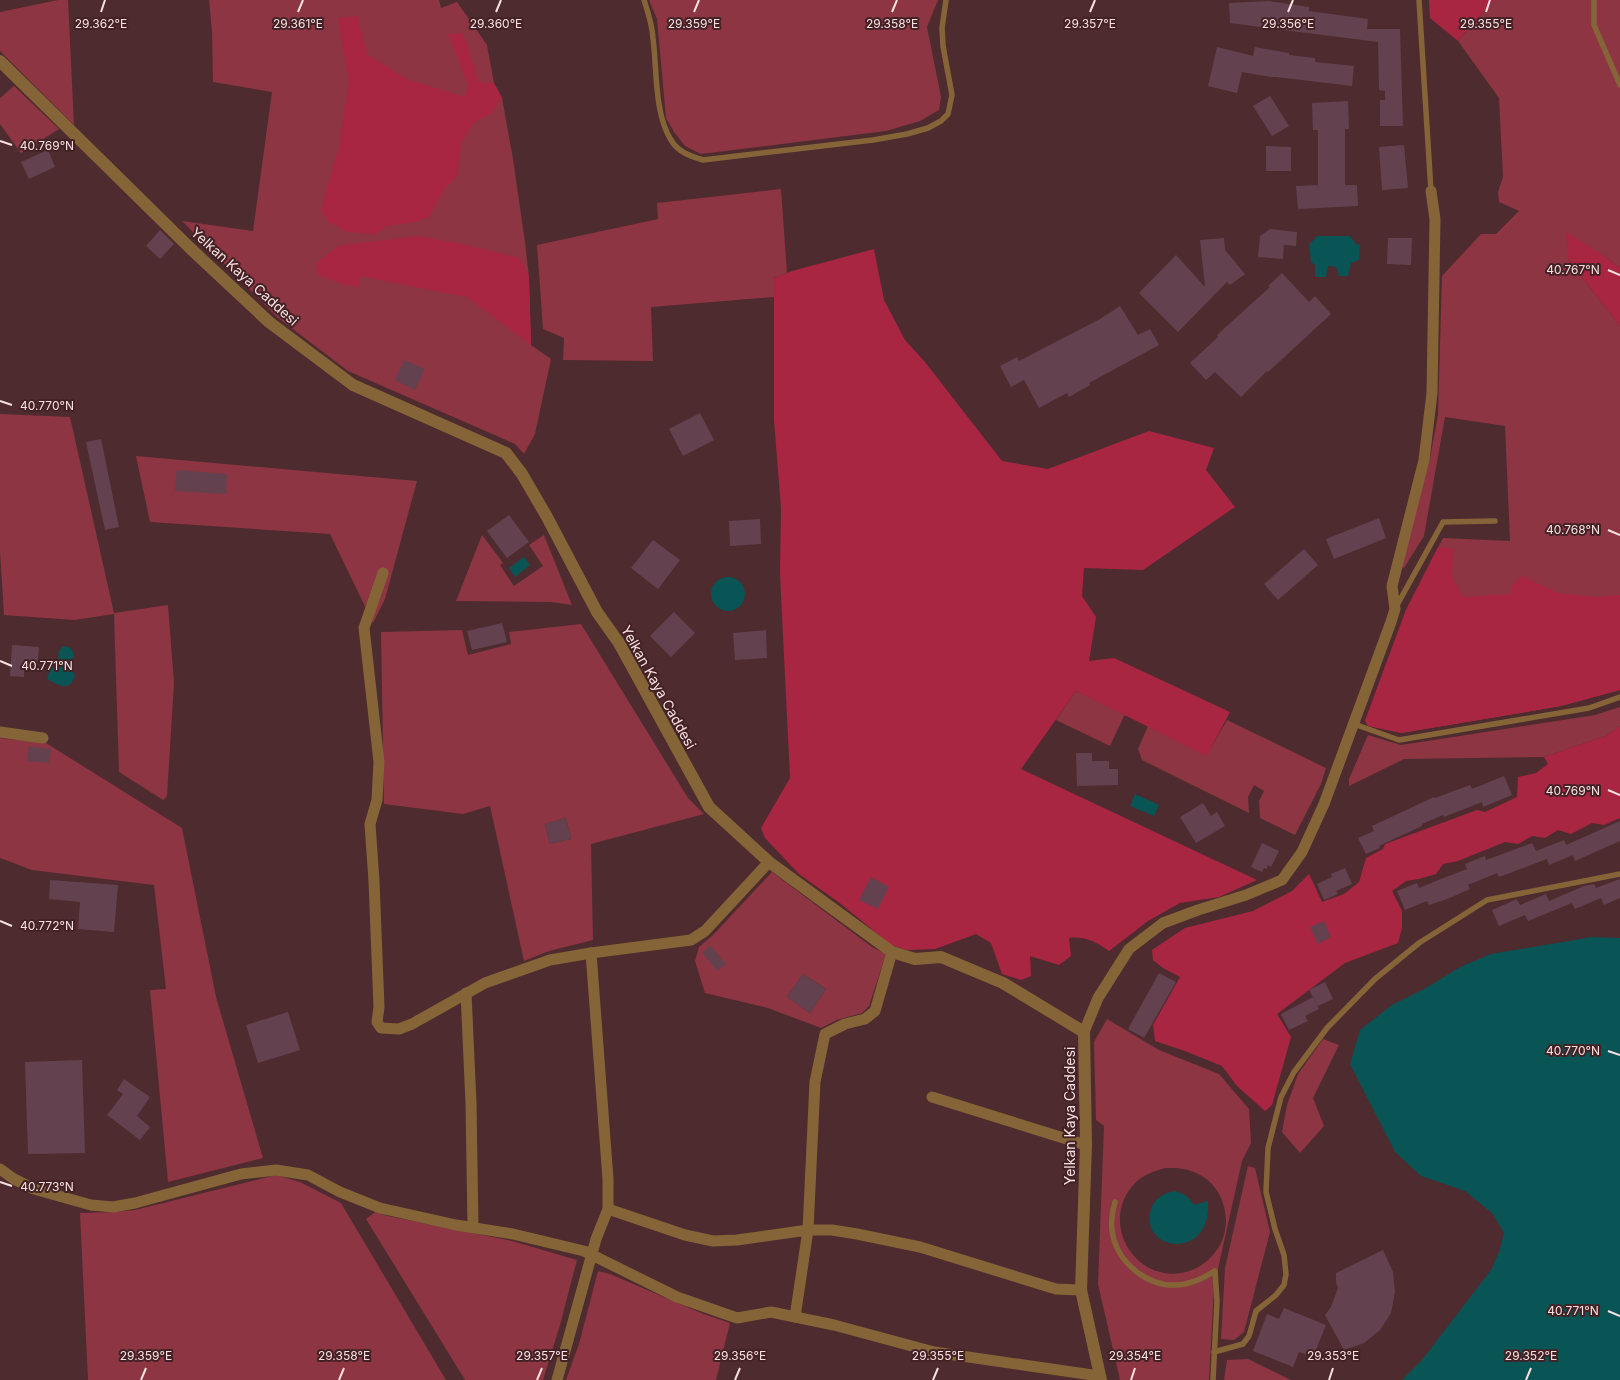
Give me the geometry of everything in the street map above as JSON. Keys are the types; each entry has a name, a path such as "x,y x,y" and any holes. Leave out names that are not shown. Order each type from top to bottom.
{"street":[{"name":"Yelkan Kaya Caddesi","path":"0,60 269,322 353,384 506,453 522,474 547,517 597,612 619,643 709,807 769,862 892,952 915,959 941,957 1003,983 1084,1032 1086,1145 1080,1290 1100,1378"},
{"path":"1084,1032 1098,998 1129,948 1163,923 1246,895 1282,880 1302,852 1324,804 1395,609 1392,586 1424,460 1432,394 1435,219 1432,190"},
{"path":"383,573 364,628 379,762 377,800 370,824 379,1007 377,1022 381,1028 399,1029 412,1024 466,992 507,974 550,960 691,940 705,931 769,862"},
{"path":"0,732 43,738"},
{"path":"795,1317 808,1230 815,1082 825,1034 845,1024 865,1019 875,1011 892,952"},
{"path":"556,1380 591,1256 608,1209 608,1179 591,953"},
{"path":"466,992 471,1103 473,1228"},
{"path":"932,1097 1086,1145"},
{"path":"0,1169 14,1179 43,1192 91,1205 112,1206 135,1203 241,1174 276,1170 308,1175 340,1192 380,1208 473,1228 513,1234 584,1251 677,1297 737,1318 772,1312 834,1325 934,1352 1100,1378"},
{"path":"608,1209 685,1235 713,1241 737,1240 808,1230 832,1230 920,1247 1056,1289 1080,1290"}],"lane":[{"path":"644,0 653,37 664,127 671,141 682,152 703,160 873,140 928,128 941,121 948,114 952,95 943,46 942,28 946,0"},
{"path":"1419,0 1432,190"},
{"path":"1594,0 1594,25 1620,85"},
{"path":"1395,609 1443,522 1495,520"},
{"path":"1354,724 1399,740 1589,708 1620,697"},
{"path":"1214,1352 1242,1344 1249,1336 1256,1311 1276,1295 1284,1285 1286,1274 1284,1255 1275,1229 1266,1192 1268,1148 1286,1088 1294,1072 1326,1028 1375,979 1418,944 1487,900 1620,874"},
{"path":"1115,1202 1112,1217 1112,1235 1118,1251 1130,1266 1145,1277 1157,1283 1175,1285 1190,1283 1215,1271 1217,1301 1213,1380"}],"shaded area":[{"path":"58,0 68,0 74,125 0,51 0,12"},
{"path":"209,0 439,0 441,8 457,2 487,45 494,83 502,98 513,159 529,277 531,345 551,359 535,434 524,454 515,444 348,371 277,317 182,221 253,231 272,92 213,82"},
{"path":"649,0 938,0 927,27 941,97 939,110 920,121 886,131 701,154 685,146 666,118 657,19"},
{"path":"1429,0 1494,0 1458,41 1430,18"},
{"path":"1494,0 1620,0 1620,268 1603,255 1568,259 1620,326 1620,690 1561,706 1401,733 1365,721 1406,610 1443,538 1510,541 1505,426 1445,417 1424,536 1404,568 1400,566 1430,458 1438,415 1442,276 1481,234 1496,234 1519,211 1499,202 1498,192 1503,177 1499,98 1458,41"},
{"path":"357,16 368,55 407,79 465,97 468,84 448,34 463,33 479,82 494,83 502,98 491,114 474,122 461,144 457,176 444,190 429,217 415,222 387,226 376,234 347,232 329,222 321,210 339,147 349,81 338,18"},
{"path":"14,86 59,129 21,153 0,124 0,98"},
{"path":"781,189 787,273 774,278 774,297 651,307 653,361 563,360 564,338 543,329 537,245 658,219 657,203"},
{"path":"1566,232 1620,268 1620,326 1568,259"},
{"path":"418,236 520,258 529,277 531,345 467,297 360,276 359,287 343,284 318,275 316,264 338,246"},
{"path":"874,249 884,300 905,340 925,362 1002,461 1048,469 1149,431 1214,448 1206,470 1235,507 1143,570 1084,568 1082,596 1096,617 1089,661 1114,658 1230,712 1207,756 1076,691 1021,769 1257,880 1219,897 1180,903 1148,921 1109,951 1090,940 1069,938 1071,956 1059,965 1030,956 1031,976 1021,980 1002,974 991,943 976,934 935,949 907,950 891,945 841,904 799,874 765,838 761,828 790,778 780,574 781,509 774,420 774,278 792,271"},
{"path":"0,414 70,417 114,613 168,605 174,683 167,796 163,800 119,772 114,614 75,620 4,615 0,551"},
{"path":"136,456 417,481 385,599 373,623 330,534 150,522"},
{"path":"482,535 503,563 500,565 514,586 543,566 529,545 544,535 572,605 551,602 456,601"},
{"path":"1438,547 1453,549 1452,577 1463,597 1511,594 1513,584 1522,576 1558,593 1595,597 1620,595 1620,690 1561,706 1401,733 1368,726 1365,721 1406,610"},
{"path":"581,624 688,798 704,814 591,844 593,940 549,951 524,961 490,806 463,814 384,804 381,632 462,630 468,655 511,644 509,632","holes":["566,818 571,839 550,844 545,824"]},
{"path":"1076,691 1125,714 1110,746 1056,720"},
{"path":"1620,707 1620,726 1606,736 1544,757 1404,759 1349,786 1349,779 1368,735 1401,745 1595,715"},
{"path":"1227,720 1326,768 1321,784 1295,835 1260,818 1259,801 1264,791 1254,785 1248,797 1249,813 1142,760 1138,749 1148,726 1207,755"},
{"path":"1620,726 1620,818 1604,825 1592,823 1571,834 1558,830 1545,838 1532,836 1518,844 1505,842 1458,861 1443,864 1436,874 1406,881 1392,891 1402,911 1402,928 1398,943 1345,963 1277,1014 1291,1037 1272,1105 1265,1111 1237,1086 1222,1066 1155,1041 1153,1025 1180,977 1153,960 1152,950 1185,928 1253,911 1292,891 1309,874 1322,902 1344,894 1359,882 1366,858 1383,849 1385,844 1477,810 1485,812 1517,797 1518,777 1536,773 1548,764 1544,757 1606,736"},
{"path":"0,738 46,743 182,828 216,997 263,1158 168,1182 150,990 166,989 154,885 32,870 0,858"},
{"path":"772,872 872,947 886,954 869,1006 862,1013 837,1020 821,1028 768,1008 705,993 695,961 699,947 713,935","holes":["803,974 826,989 810,1013 787,997"]},
{"path":"1107,1019 1159,1050 1219,1074 1249,1109 1251,1143 1242,1161 1214,1287 1209,1380 1120,1380 1098,1284 1104,1126 1096,1120 1094,1042","holes":["1165,1168 1190,1171 1207,1180 1220,1195 1226,1215 1224,1236 1211,1257 1192,1270 1173,1274 1155,1271 1140,1262 1129,1249 1122,1234 1120,1217 1124,1199 1135,1183 1149,1174"]},
{"path":"1323,1039 1339,1045 1313,1098 1324,1126 1300,1153 1282,1132 1287,1105 1298,1074"},
{"path":"1248,1166 1255,1168 1270,1232 1244,1332 1234,1340 1221,1339 1225,1268"},
{"path":"276,1175 300,1182 341,1203 446,1380 88,1380 80,1213 135,1210"},
{"path":"375,1212 512,1241 577,1260 543,1380 465,1380 366,1219"},
{"path":"598,1271 610,1274 701,1313 730,1323 716,1380 566,1380 579,1344"},
{"path":"1248,1359 1291,1380 1224,1380 1227,1360"}],"water":[{"path":"1317,236 1350,236 1356,244 1360,245 1359,260 1351,263 1348,276 1339,276 1336,267 1328,266 1326,277 1315,277 1315,265 1311,262 1309,245"},
{"path":"524,557 530,565 515,577 509,568"},
{"path":"728,577 735,578 740,582 744,587 744,601 740,606 735,610 728,611 721,610 716,606 712,601 711,594 712,587 716,582 721,578"},
{"path":"63,646 69,647 74,654 70,665 75,676 73,681 66,686 47,679 50,670 58,663 59,651"},
{"path":"1135,794 1159,805 1154,816 1130,806"},
{"path":"1592,937 1620,938 1620,1380 1402,1380 1422,1360 1491,1270 1499,1252 1504,1233 1493,1214 1465,1191 1421,1176 1395,1152 1350,1064 1360,1030 1392,1005 1426,988 1460,967 1491,954"},
{"path":"1174,1191 1186,1196 1194,1205 1208,1201 1207,1218 1204,1227 1197,1237 1177,1244 1159,1238 1152,1231 1149,1221 1151,1209 1157,1199"}],"building":[{"path":"1269,1 1309,7 1309,11 1368,19 1367,29 1400,29 1403,126 1380,126 1380,100 1385,100 1385,91 1379,90 1378,42 1230,23 1229,3"},
{"path":"1217,47 1253,56 1255,47 1289,53 1289,55 1315,58 1315,62 1354,66 1352,86 1242,72 1237,93 1208,86"},
{"path":"1270,96 1289,126 1272,136 1253,106"},
{"path":"1348,101 1349,129 1345,129 1345,185 1357,185 1358,206 1298,209 1296,186 1318,185 1318,130 1313,130 1312,103"},
{"path":"1404,145 1408,188 1382,190 1379,147"},
{"path":"1266,146 1291,147 1291,171 1266,171"},
{"path":"48,150 55,167 29,179 21,162"},
{"path":"1270,229 1297,232 1296,246 1284,245 1283,259 1258,257 1260,236"},
{"path":"160,230 174,244 160,259 146,246"},
{"path":"1224,238 1225,250 1245,274 1230,285 1227,282 1178,332 1139,293 1176,255 1205,287 1200,240"},
{"path":"1388,238 1412,238 1411,265 1387,264"},
{"path":"1282,273 1309,302 1315,296 1331,314 1241,397 1215,372 1206,380 1190,363 1218,337 1217,335 1270,287 1268,286"},
{"path":"1120,306 1138,335 1150,329 1159,345 1089,383 1090,385 1069,397 1067,393 1039,408 1024,380 1011,387 1000,366 1017,357 1019,361 1100,319"},
{"path":"404,360 425,369 415,390 395,380"},
{"path":"700,413 714,440 683,456 669,429"},
{"path":"101,439 119,527 105,530 86,442"},
{"path":"177,470 227,474 226,494 175,491"},
{"path":"509,515 529,542 507,558 487,531"},
{"path":"1379,518 1386,538 1334,559 1326,539"},
{"path":"760,519 761,544 730,546 729,521"},
{"path":"653,540 680,560 658,589 631,568"},
{"path":"1304,549 1318,565 1278,600 1264,584"},
{"path":"674,612 695,633 671,657 650,636"},
{"path":"502,623 507,642 472,650 467,631"},
{"path":"766,630 767,658 735,660 733,633"},
{"path":"12,645 39,647 37,670 24,669 24,677 10,676"},
{"path":"29,746 51,749 49,763 27,761"},
{"path":"1076,753 1092,753 1092,761 1109,761 1109,769 1118,769 1118,785 1077,786"},
{"path":"1504,776 1512,795 1483,807 1482,802 1444,817 1443,815 1366,854 1358,838 1374,831 1372,826 1434,797 1470,785 1472,789"},
{"path":"1203,803 1211,816 1217,812 1225,826 1196,843 1180,817"},
{"path":"566,818 571,839 550,844 545,824"},
{"path":"1620,821 1620,841 1575,861 1573,855 1549,865 1547,859 1499,877 1497,873 1468,885 1470,889 1450,898 1429,905 1427,901 1405,910 1397,891 1417,883 1419,888 1467,869 1465,864 1485,856 1486,860 1532,843 1536,851 1564,840 1566,845"},
{"path":"1262,843 1279,851 1271,867 1268,865 1267,869 1264,868 1262,872 1251,867"},
{"path":"1345,868 1352,884 1336,891 1338,894 1324,900 1317,884 1332,877 1331,874"},
{"path":"871,877 889,887 878,909 859,900"},
{"path":"1620,879 1620,898 1604,905 1601,898 1575,909 1572,903 1528,921 1525,915 1499,926 1492,910 1517,899 1520,905 1546,894 1549,901 1584,886 1594,884 1596,888"},
{"path":"50,880 118,885 114,932 78,929 80,902 49,899"},
{"path":"1324,921 1331,937 1318,944 1310,927"},
{"path":"710,945 726,964 718,971 702,953"},
{"path":"1159,973 1176,982 1144,1038 1128,1029"},
{"path":"803,974 826,989 810,1013 787,997"},
{"path":"1325,982 1333,999 1318,1006 1309,990"},
{"path":"1313,997 1319,1009 1305,1016 1308,1021 1289,1030 1281,1014"},
{"path":"288,1012 300,1050 258,1063 246,1025"},
{"path":"82,1060 85,1153 28,1154 25,1062"},
{"path":"124,1079 150,1097 137,1116 150,1127 140,1140 107,1115 123,1094 117,1090"},
{"path":"1383,1250 1393,1272 1395,1292 1391,1313 1380,1330 1364,1343 1344,1350 1325,1315 1331,1307 1338,1288 1336,1273"},
{"path":"1284,1308 1326,1325 1313,1357 1299,1352 1293,1367 1253,1351 1267,1314 1279,1319"}]}
